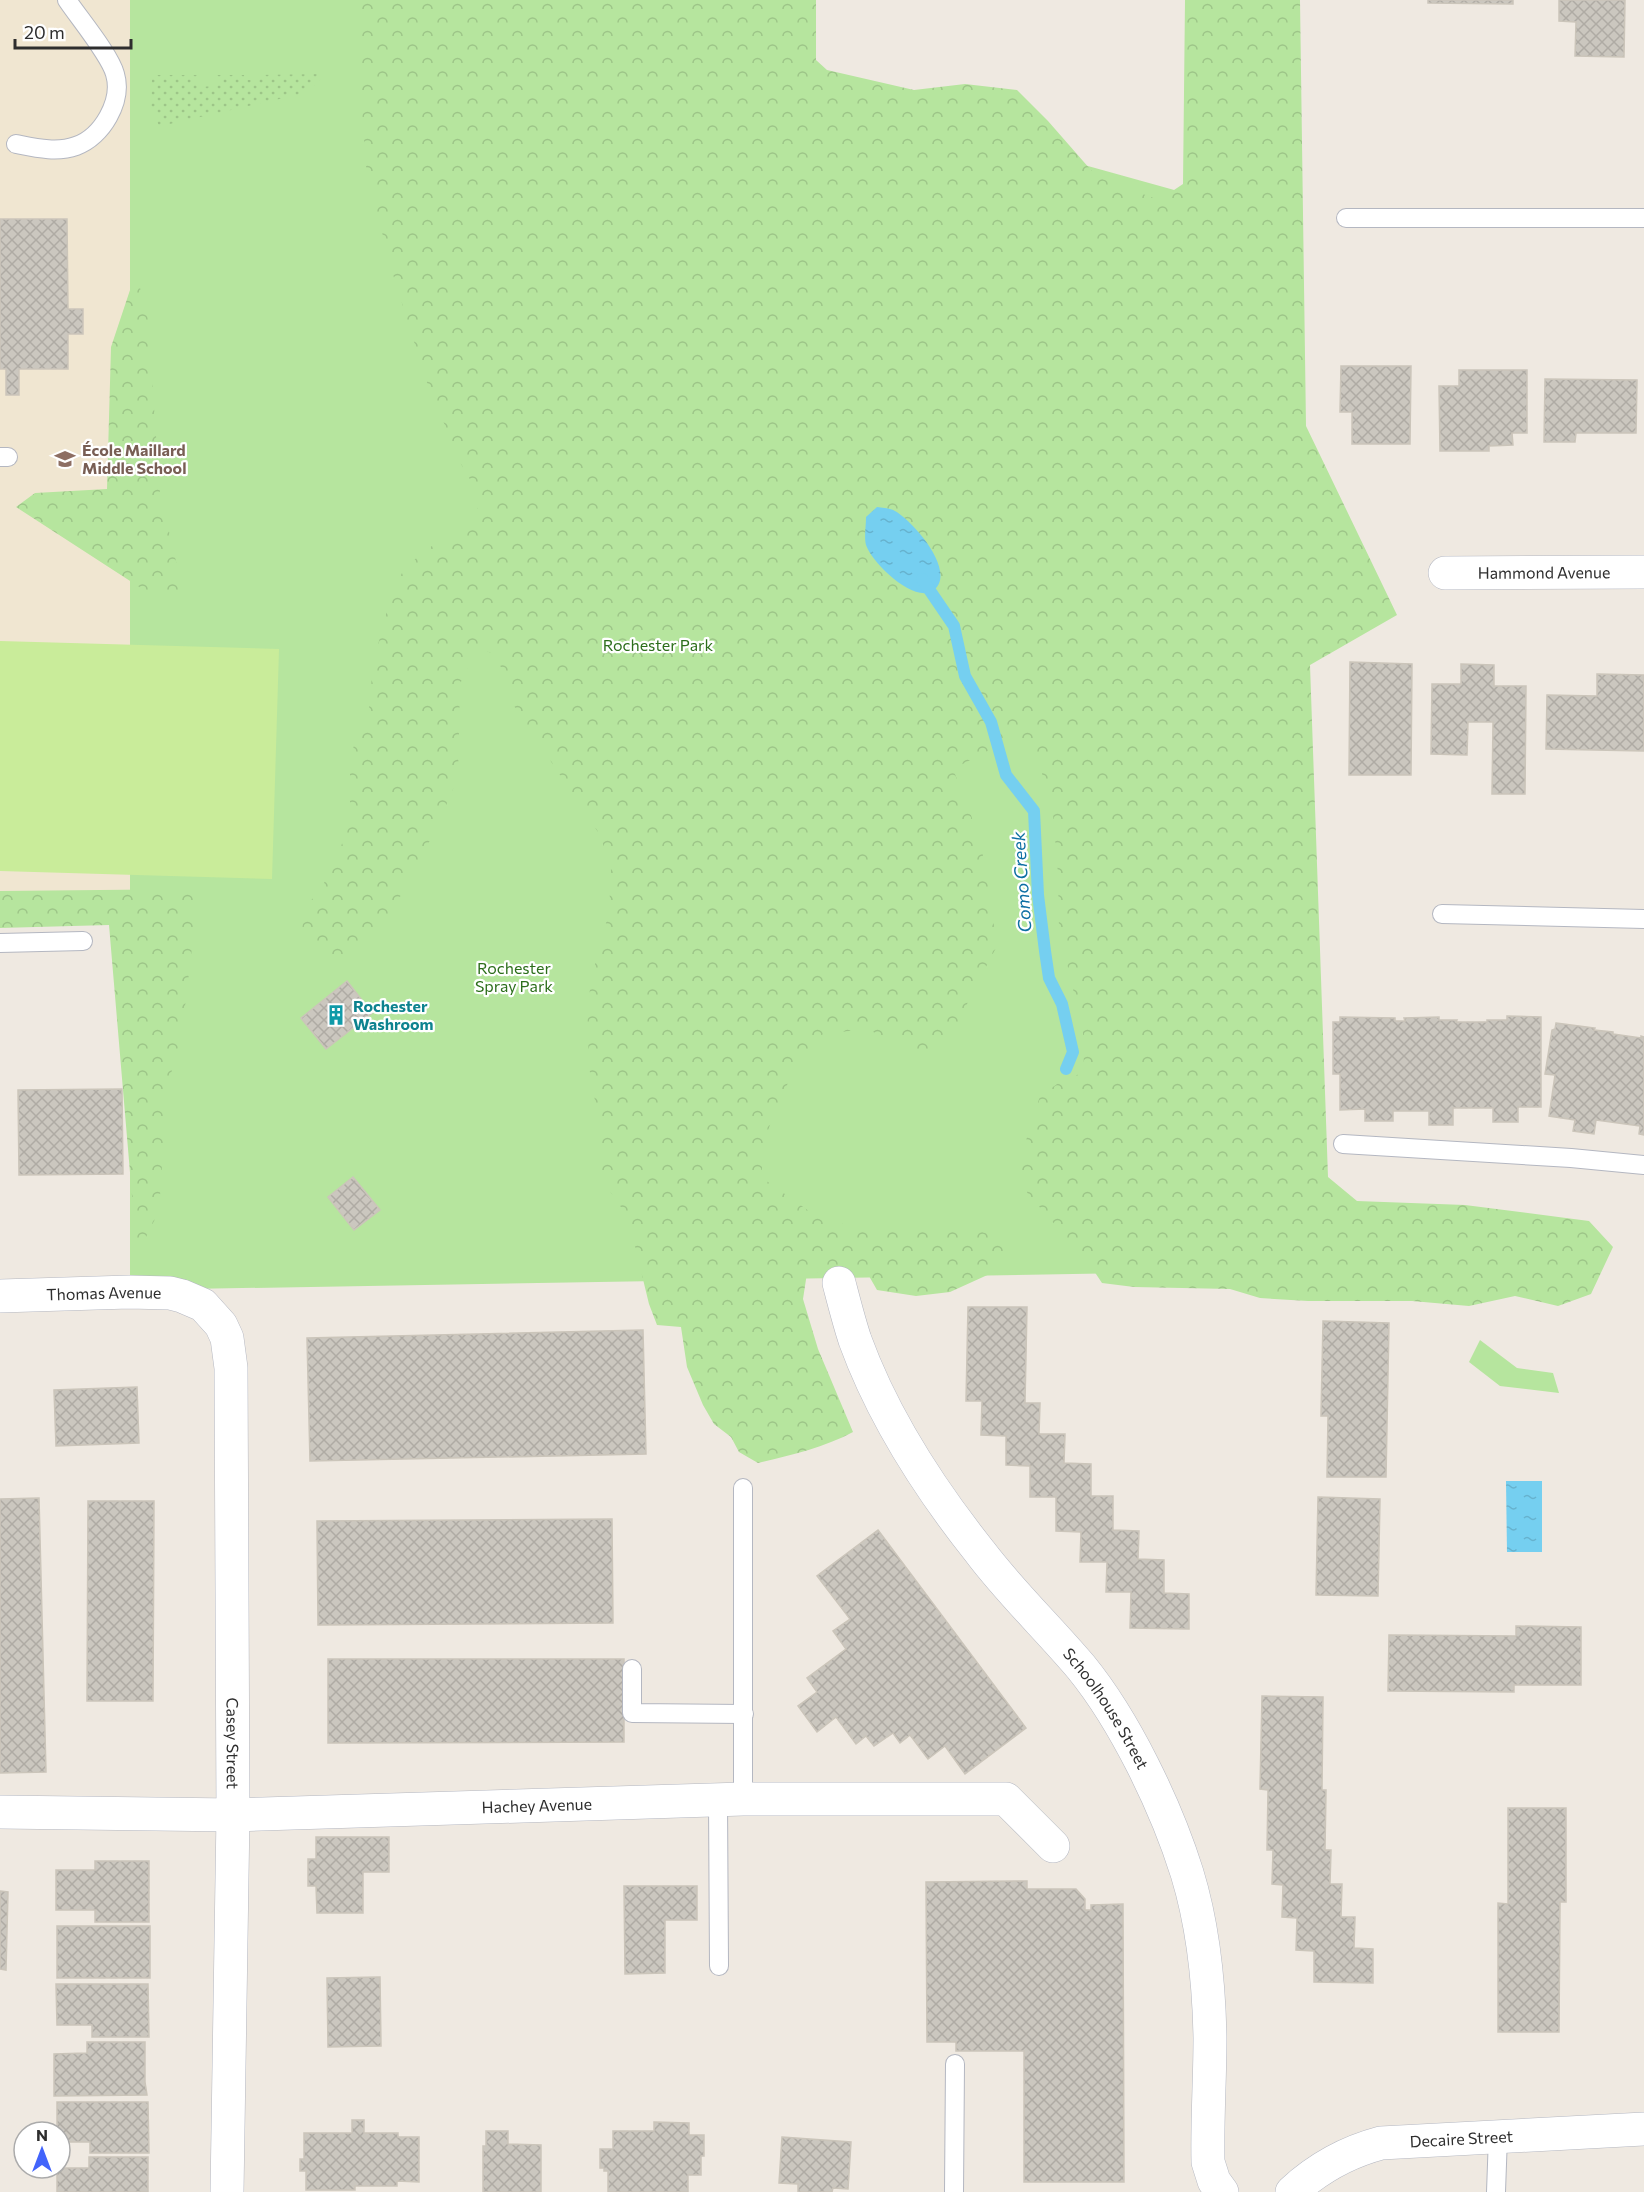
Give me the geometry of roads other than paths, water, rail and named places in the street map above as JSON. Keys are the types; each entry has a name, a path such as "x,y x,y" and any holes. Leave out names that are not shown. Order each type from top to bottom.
{"street":[{"name":"Hammond Avenue","path":"1445,573 1644,572"},
{"name":"Schoolhouse Street","path":"838,1283 855,1340 885,1408 925,1476 980,1553 1082,1669 1105,1701 1135,1750 1173,1835 1194,1901 1206,1975 1210,2040 1208,2162 1214,2181 1222,2192"},
{"name":"Thomas Avenue","path":"0,1296 158,1292 182,1296 203,1305"},
{"name":"Casey Street","path":"203,1305 214,1314 221,1325 227,1338 231,1360 233,1815 227,2192"},
{"name":"Hachey Avenue","path":"0,1812 233,1815 730,1799 1006,1799 1053,1846"},
{"name":"Decaire Street","path":"1292,2192 1342,2156 1368,2146 1395,2141 1644,2129"}],"lane":[{"path":"16,144 42,150 75,147 86,142 96,133 111,112 116,99 115,74 110,63 67,0"},
{"path":"1346,218 1644,218"},
{"path":"1442,914 1644,919"},
{"path":"0,943 83,941"},
{"path":"1343,1144 1571,1158 1644,1165"},
{"path":"719,1966 730,1799 744,1714 743,1488"},
{"path":"632,1669 633,1713 744,1714"},
{"path":"954,2192 955,2064"},
{"path":"1496,2192 1498,2136"}],"water":[{"path":"877,507 893,510 903,516 930,547 937,559 940,571 940,582 934,590 926,593 916,592 895,580 876,562 866,545 865,535 866,517"},
{"path":"1506,1481 1542,1481 1542,1552 1507,1552"}],"waterway":[{"name":"Como Creek","path":"922,579 954,626 965,676 991,722 1006,775 1034,811 1038,895 1049,978 1062,1004 1073,1052 1066,1069"}],"place":[{"name":"École Maillard Middle School","path":"65,459"},
{"name":"Rochester Washroom","path":"336,1015"}],"park label":[{"name":"Rochester Park","path":"658,645"},
{"name":"Rochester Spray Park","path":"514,977"}]}
